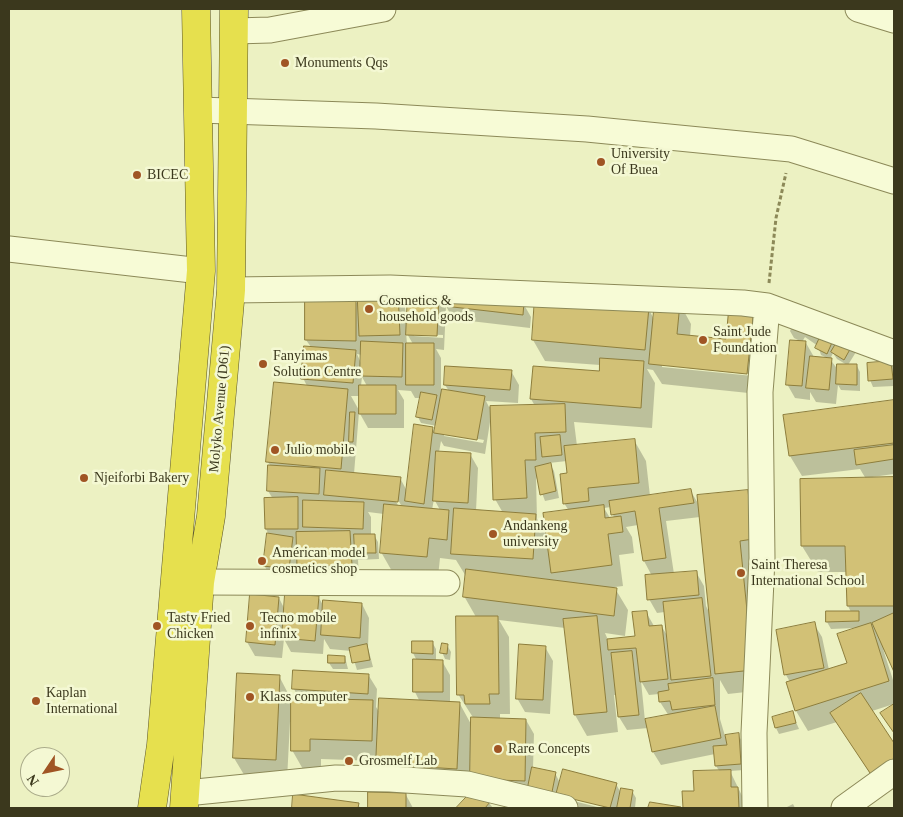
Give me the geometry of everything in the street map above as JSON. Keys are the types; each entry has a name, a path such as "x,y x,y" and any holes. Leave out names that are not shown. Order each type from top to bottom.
{"highway":[{"path":"152,808 161,745 201,271 196,9"},
{"name":"Molyko Avenue (D61)","path":"185,801 200,582 211,516 231,290 235,20"}],"street":[{"path":"235,20 270,30 383,9"},
{"path":"858,9 894,20"},
{"path":"199,110 234,110 587,129 791,149 894,181"},
{"path":"9,249 201,271"},
{"path":"231,290 400,289 581,295 767,306 894,353"},
{"path":"755,808 754,733 762,558 760,392 767,306"},
{"path":"200,582 447,583"},
{"path":"844,808 894,772"},
{"path":"185,801 336,778 467,784 565,808"}],"path":[{"path":"767,306 776,218 791,149"}],"building":[{"path":"398,291 400,335 359,336 357,292"},
{"path":"408,293 439,295 437,336 406,335"},
{"path":"446,293 524,302 523,315 444,306"},
{"path":"305,297 356,298 356,341 305,340"},
{"path":"535,297 649,307 645,350 532,340"},
{"path":"655,300 680,303 677,334 726,339 729,306 754,308 747,374 649,364"},
{"path":"822,333 834,338 827,354 815,348"},
{"path":"840,337 853,344 844,360 831,352"},
{"path":"790,340 806,341 802,386 786,385"},
{"path":"361,341 403,343 402,377 360,376"},
{"path":"406,343 434,343 434,385 406,385"},
{"path":"304,346 356,350 353,383 301,379"},
{"path":"810,356 832,358 829,390 806,388"},
{"path":"600,358 644,361 641,408 530,399 533,366 599,371"},
{"path":"891,361 893,379 868,381 867,363"},
{"path":"837,364 857,364 857,385 836,384"},
{"path":"445,366 512,370 510,390 444,385"},
{"path":"274,382 348,389 341,469 266,462"},
{"path":"359,385 396,385 396,414 359,414"},
{"path":"442,389 485,396 477,440 434,433"},
{"path":"421,392 437,395 432,420 416,417"},
{"path":"894,400 894,443 789,456 783,415"},
{"path":"565,404 566,432 535,433 536,460 525,460 527,498 493,500 490,406"},
{"path":"350,412 355,412 353,442 349,442"},
{"path":"414,424 433,427 424,504 405,501"},
{"path":"560,435 562,455 542,457 540,437"},
{"path":"635,439 639,483 588,488 589,501 563,504 560,474 567,473 564,446"},
{"path":"894,445 894,459 856,465 854,450"},
{"path":"436,451 471,453 468,503 433,501"},
{"path":"551,463 556,491 540,495 535,467"},
{"path":"268,465 320,468 319,494 267,491"},
{"path":"326,470 401,477 398,502 324,495"},
{"path":"894,477 894,606 847,606 845,546 801,546 800,479"},
{"path":"691,489 694,503 659,508 666,558 643,561 635,511 611,515 609,501"},
{"path":"748,490 753,539 740,541 753,670 715,674 697,495"},
{"path":"298,497 298,529 265,529 264,498"},
{"path":"303,500 364,502 363,529 303,527"},
{"path":"384,504 449,510 447,540 429,538 427,557 380,553"},
{"path":"604,505 605,518 621,516 623,532 608,534 612,565 551,573 543,513"},
{"name":"Andankeng university","path":"454,508 536,514 533,559 451,554"},
{"path":"350,531 352,565 297,567 296,532"},
{"path":"267,533 293,537 289,569 263,566"},
{"path":"354,534 375,534 376,553 355,553"},
{"path":"466,569 617,588 614,616 463,597"},
{"path":"697,571 699,595 647,600 645,575"},
{"path":"250,594 279,597 275,645 246,642"},
{"path":"285,594 319,596 315,641 282,638"},
{"path":"702,598 711,676 671,680 663,602"},
{"path":"323,600 362,603 360,638 321,635"},
{"path":"647,611 649,626 662,625 668,679 640,682 636,648 608,650 607,639 635,636 632,612"},
{"path":"826,611 859,611 859,621 826,622"},
{"path":"894,613 894,672 872,623"},
{"path":"456,616 498,616 499,694 489,694 490,704 465,704 464,695 457,695"},
{"path":"597,616 607,712 574,715 563,619"},
{"path":"815,622 824,668 784,675 776,630"},
{"path":"871,623 889,681 795,711 786,682 847,663 837,634"},
{"path":"412,641 433,641 433,654 412,653"},
{"path":"442,643 448,644 447,654 440,653"},
{"path":"367,644 370,660 352,663 349,648"},
{"path":"519,644 546,646 543,700 516,699"},
{"path":"632,651 639,715 618,717 611,653"},
{"path":"328,655 345,656 345,663 328,663"},
{"path":"413,659 443,660 443,692 413,692"},
{"path":"293,670 369,674 368,694 292,689"},
{"path":"237,673 280,675 276,760 233,758"},
{"path":"713,678 715,705 672,710 670,701 659,702 658,692 669,690 668,684"},
{"path":"861,693 894,743 894,761 872,776 830,713"},
{"path":"291,698 373,700 372,741 310,739 310,751 291,751"},
{"path":"379,698 460,702 457,769 376,764"},
{"path":"894,704 894,733 880,713"},
{"path":"715,706 721,738 652,752 645,719"},
{"path":"793,711 796,723 775,728 772,717"},
{"name":"Rare Concepts","path":"471,717 526,719 525,781 470,779"},
{"path":"739,733 741,764 715,766 713,746 727,745 725,735"},
{"path":"532,767 556,772 551,797 527,792"},
{"path":"563,769 617,783 610,808 556,795"},
{"path":"731,770 731,787 738,787 739,808 683,808 682,791 694,791 693,771"},
{"path":"475,788 490,802 485,808 456,808"},
{"path":"621,788 633,790 630,808 617,808"},
{"path":"368,792 406,793 406,808 368,808"},
{"path":"293,794 359,803 358,808 292,808"},
{"path":"650,802 681,807 681,808 648,808"}],"place":[{"name":"Monuments Qqs","path":"285,63"},
{"name":"University Of Buea","path":"601,162"},
{"name":"BICEC","path":"137,175"},
{"name":"Cosmetics & household goods","path":"369,309"},
{"name":"Saint Jude Foundation","path":"703,340"},
{"name":"Fanyimas Solution Centre","path":"263,364"},
{"name":"Julio mobile","path":"275,450"},
{"name":"Njeiforbi Bakery","path":"84,478"},
{"name":"Andankeng university","path":"493,534"},
{"name":"Américan model cosmetics shop","path":"262,561"},
{"name":"Saint Theresa International School","path":"741,573"},
{"name":"Tasty Fried Chicken","path":"157,626"},
{"name":"Tecno mobile infinix","path":"250,626"},
{"name":"Klass computer","path":"250,697"},
{"name":"Kaplan International","path":"36,701"},
{"name":"Rare Concepts","path":"498,749"},
{"name":"Grosmelf Lab","path":"349,761"}]}
